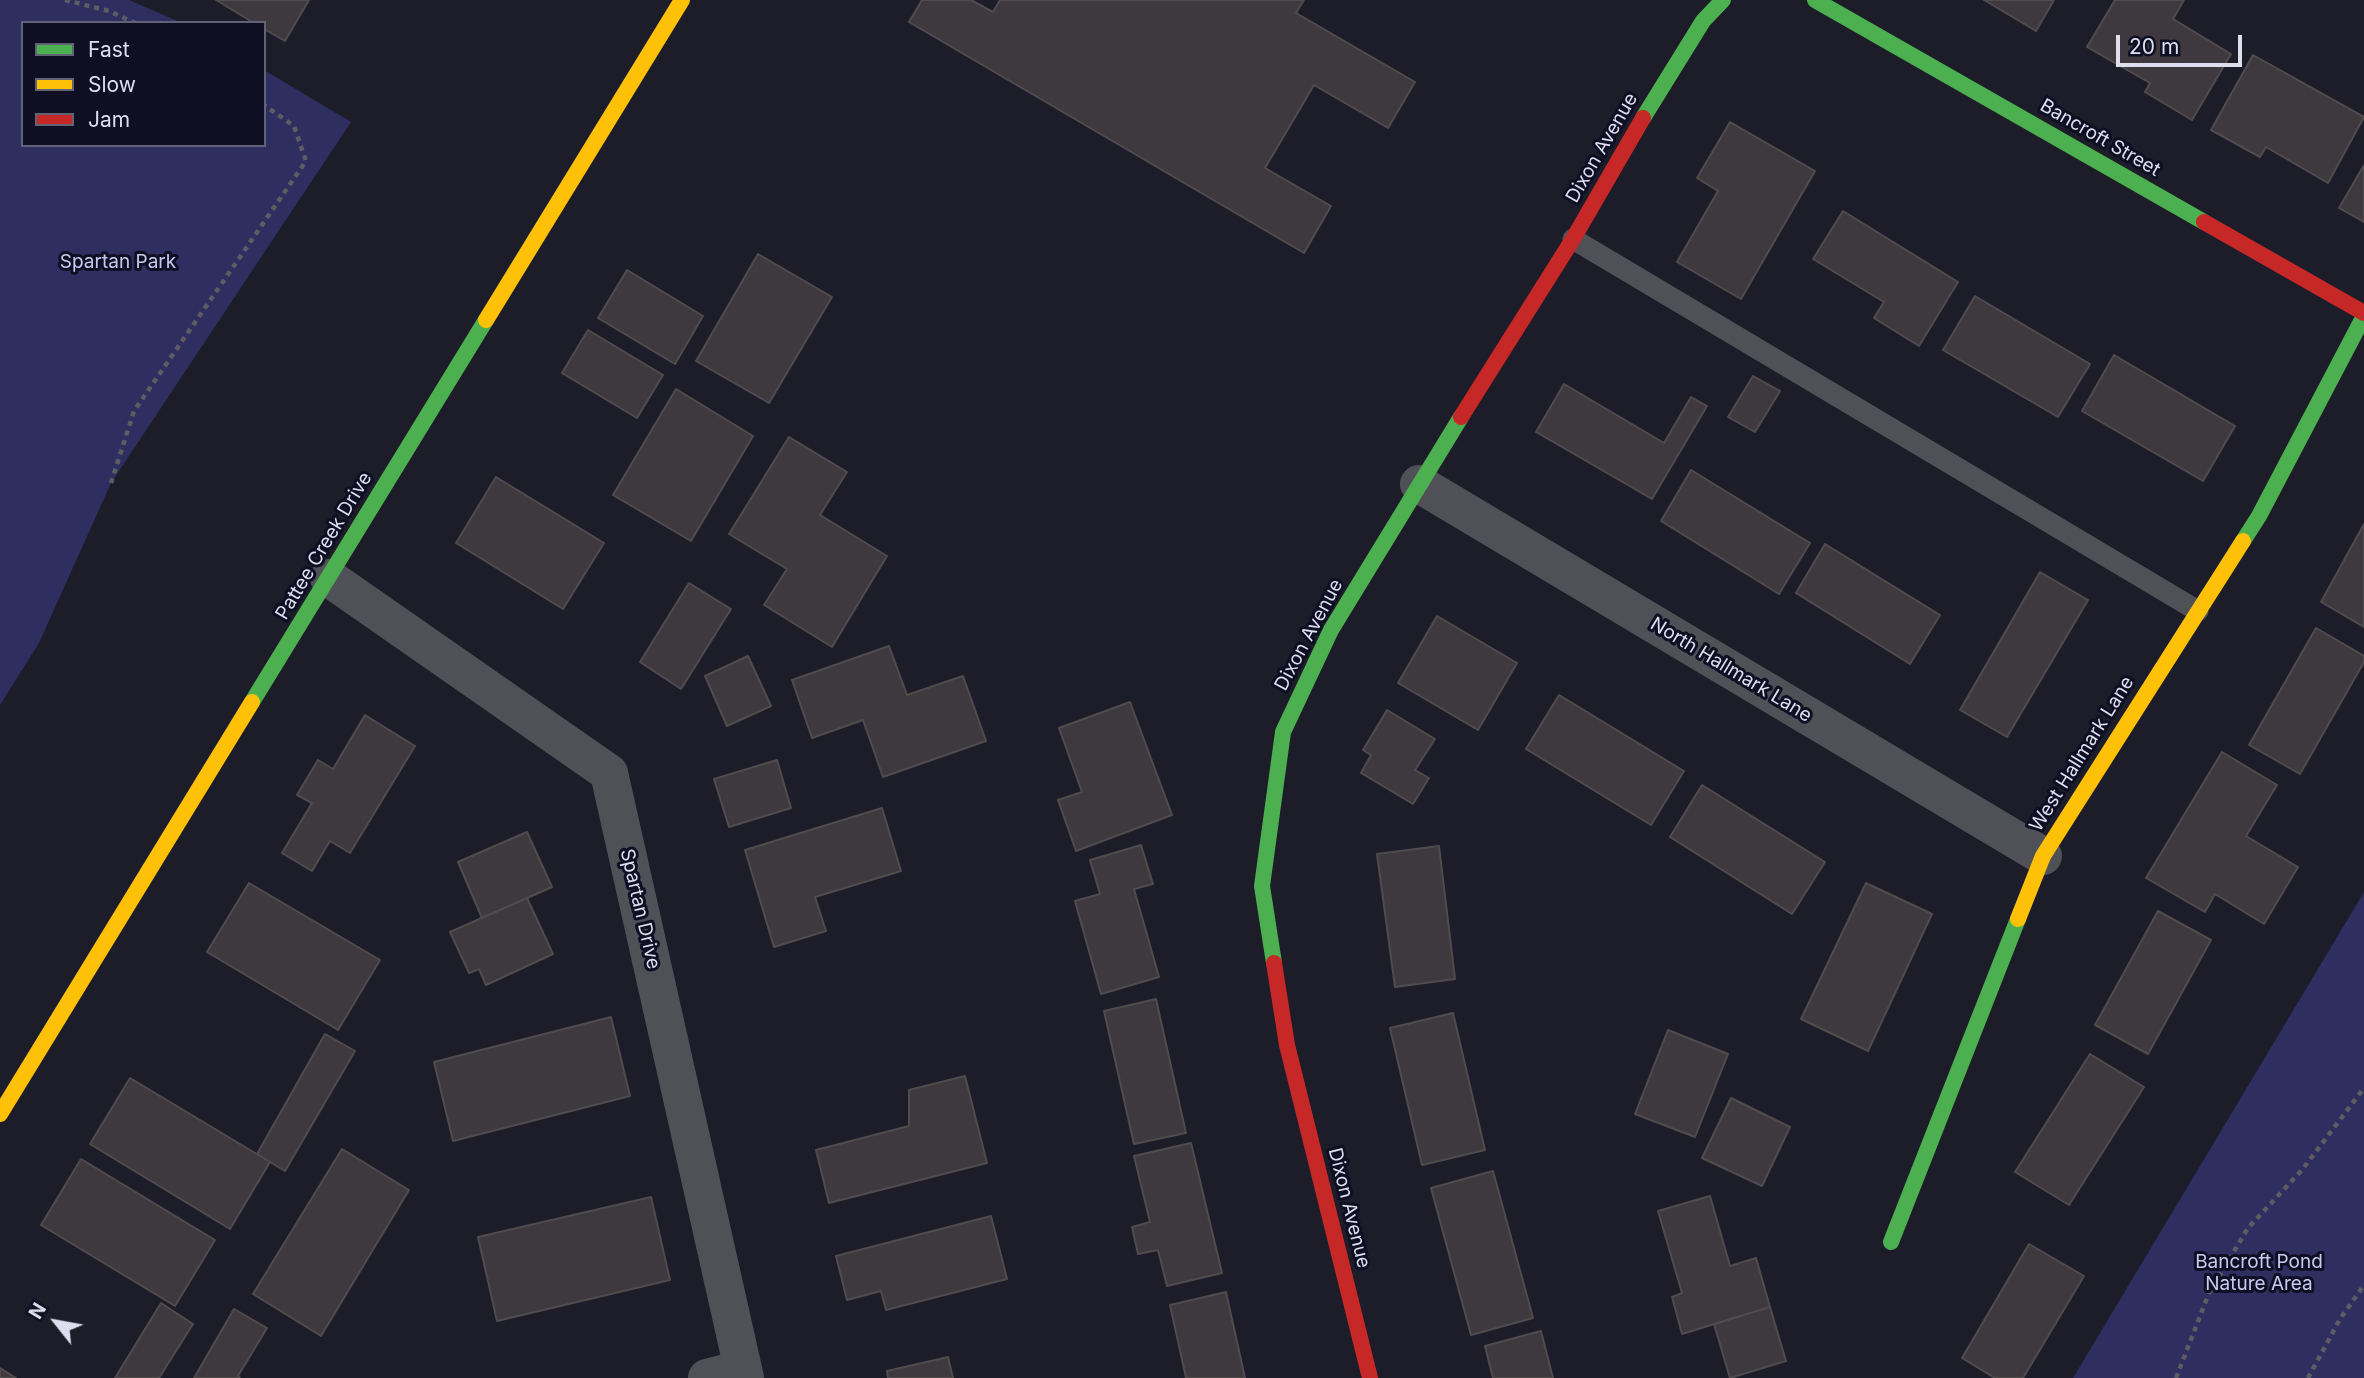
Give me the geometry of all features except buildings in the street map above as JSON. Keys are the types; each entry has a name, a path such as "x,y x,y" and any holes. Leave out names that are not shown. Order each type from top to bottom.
{"street":[{"name":"Pattee Creek Drive","path":"0,1114 682,0"},
{"name":"Dixon Avenue","path":"1370,1378 1287,1045 1262,886 1283,732 1331,630 1573,239 1626,146 1703,21 1723,0"},
{"name":"Bancroft Street","path":"1815,0 2364,314"},
{"name":"West Hallmark Lane","path":"1891,1242 2043,856 2259,516 2364,314"},
{"name":"North Hallmark Lane","path":"1419,484 2043,856"},
{"name":"Spartan Drive","path":"329,578 610,773 731,1375"}],"lane":[{"path":"1573,239 2198,611"}],"path":[{"path":"65,0 109,11 131,21"},
{"path":"111,483 134,411 306,161 294,126 266,106"},
{"path":"2176,1378 2209,1293 2249,1228 2302,1170 2364,1087"},
{"path":"2308,1378 2340,1319 2364,1285"}],"green space":[{"name":"Spartan Park","path":"0,0 129,0 177,21 21,21 21,147 266,147 266,71 351,122 111,483 39,643 0,705"},
{"name":"Bancroft Pond Nature Area","path":"2364,892 2364,1378 2073,1378"}],"traffic: fast":[{"path":"1643,118 1703,21 1723,0"},
{"path":"1815,0 2204,222"},
{"path":"2243,541 2259,516 2364,316"},
{"path":"252,702 486,320"},
{"path":"1274,963 1262,886 1283,732 1331,630 1461,417"},
{"path":"1891,1242 2018,919"}],"traffic: slow":[{"path":"486,320 682,0"},
{"path":"2018,919 2043,856 2243,541"},
{"path":"0,1114 252,702"}],"traffic: jam":[{"path":"1461,417 1573,239 1643,118"},
{"path":"2204,222 2364,313"},
{"path":"1274,963 1287,1045 1370,1378"}]}
